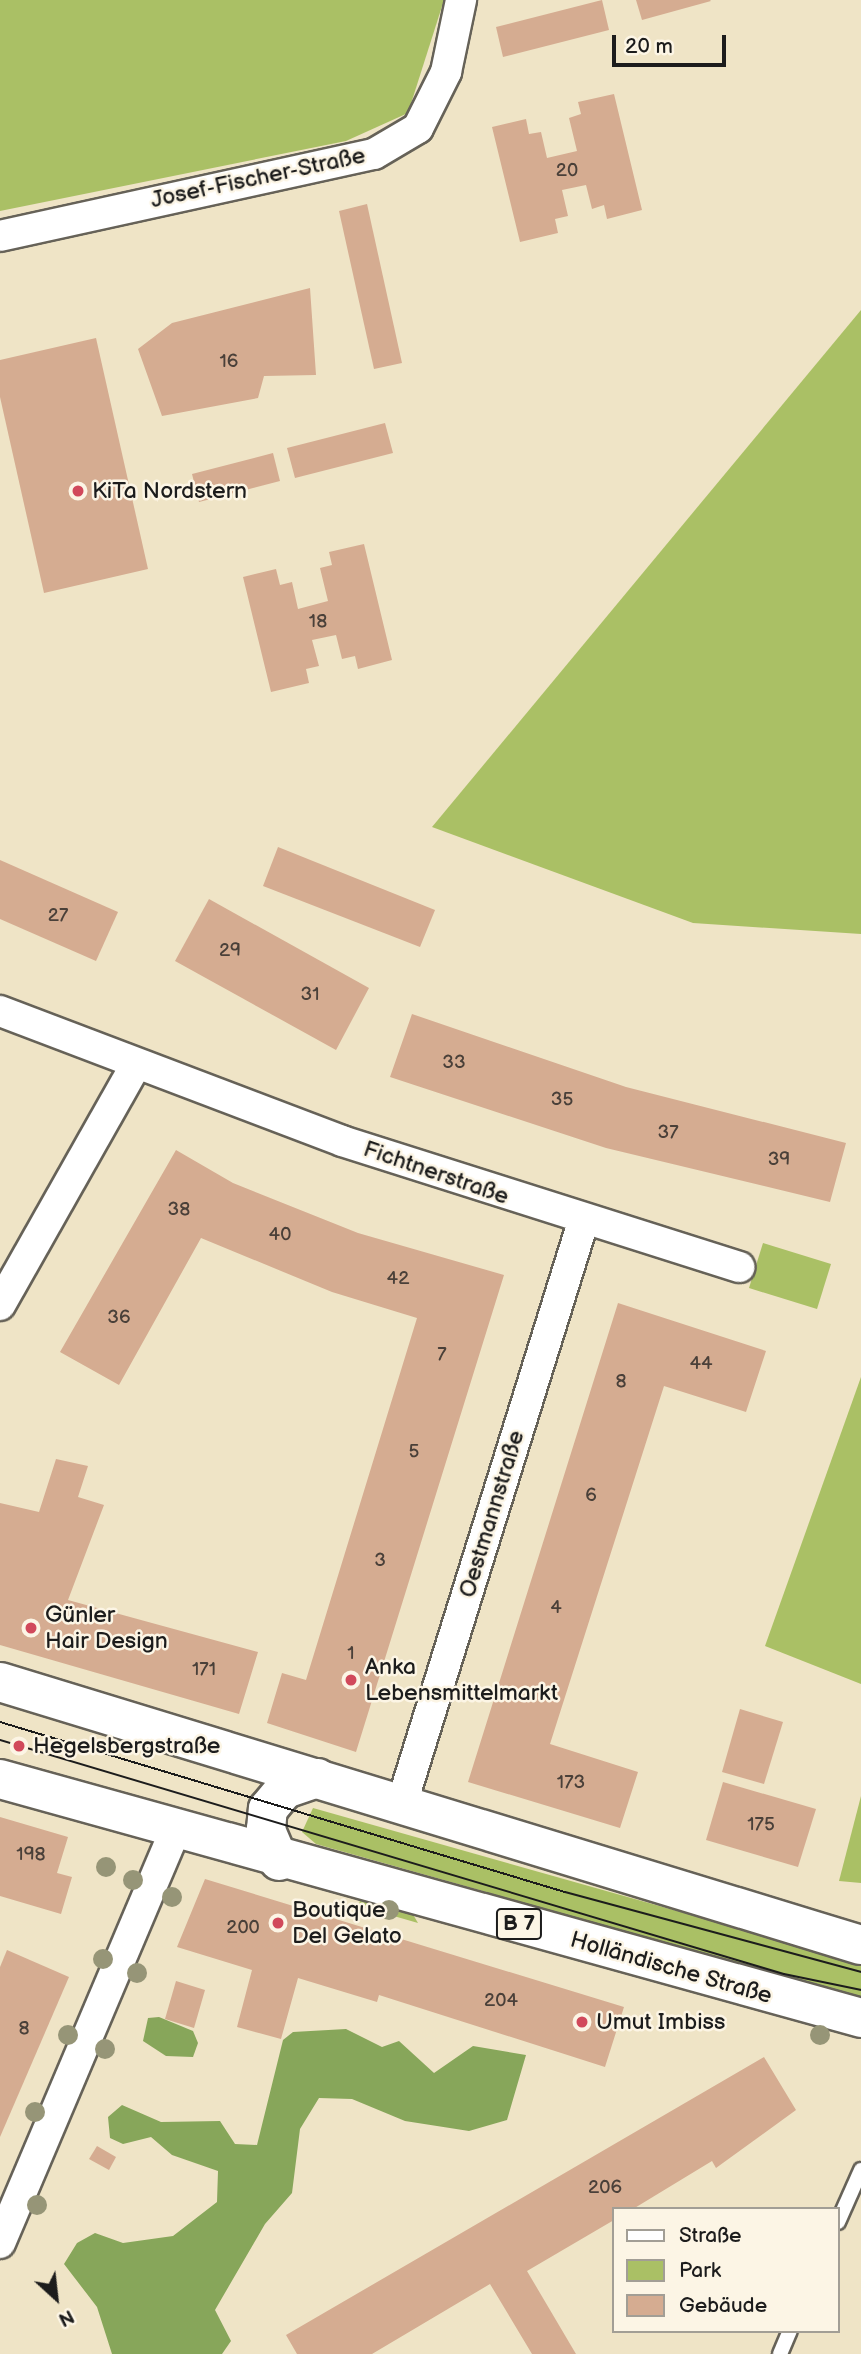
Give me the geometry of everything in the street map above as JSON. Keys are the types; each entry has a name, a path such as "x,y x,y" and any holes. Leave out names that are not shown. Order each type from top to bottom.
{"main road":[{"path":"0,1682 861,1944"},
{"path":"279,1861 266,1830 268,1809 285,1789 317,1778"},
{"name":"Holländische Straße","path":"0,1779 279,1861 861,2018"}],"street":[{"name":"Josef-Fischer-Straße","path":"0,236 374,154 418,128 446,72 461,0"},
{"name":"Fichtnerstraße","path":"0,1011 136,1065 583,1222 740,1267"},
{"path":"0,1305 136,1065"},
{"name":"Oestmannstraße","path":"401,1806 583,1222"},
{"path":"0,2243 176,1831"}],"lane":[{"path":"840,2217 861,2170"},
{"path":"780,2354 789,2333"}],"green space":[{"path":"0,0 444,0 408,113 346,141 0,211"},
{"path":"861,310 861,934 693,923 432,827"},
{"path":"763,1243 831,1264 817,1309 749,1288"},
{"path":"861,1377 861,1684 765,1646"},
{"path":"861,1796 861,1883 839,1881"},
{"path":"313,1808 861,1963 861,1998 316,1844 302,1832"},
{"path":"360,1899 411,1911 418,1923 359,1906"},
{"path":"159,2017 193,2031 198,2043 193,2057 166,2056 143,2041 148,2018"},
{"path":"346,2029 382,2047 399,2041 434,2073 473,2046 526,2055 507,2120 469,2131 405,2121 352,2099 319,2098 300,2129 292,2193 265,2224 215,2310 231,2341 222,2354 112,2354 97,2307 64,2264 77,2243 95,2233 123,2243 173,2236 217,2202 218,2171 172,2155 151,2137 123,2144 110,2138 108,2117 122,2105 161,2122 220,2121 235,2144 257,2145 283,2040 293,2032"}],"building":[{"path":"602,0 609,30 503,57 496,27"},
{"path":"636,0 710,0 711,1 642,20"},
{"path":"614,94 642,210 607,219 604,205 592,209 586,185 562,190 568,216 555,219 558,233 520,242 492,127 526,119 529,134 541,132 547,158 577,151 569,118 581,114 578,102"},
{"path":"367,204 402,363 374,369 339,211"},
{"path":"310,288 316,375 264,376 258,398 162,416 138,349 172,323"},
{"path":"96,338 148,569 44,593 0,397 0,360"},
{"path":"385,423 393,453 295,478 287,448"},
{"path":"273,453 280,481 199,502 192,474"},
{"path":"364,544 392,660 358,669 355,656 342,659 336,635 312,640 319,666 306,669 309,683 271,692 243,577 276,569 280,585 292,582 298,609 328,601 320,568 332,565 329,552"},
{"path":"278,847 435,910 420,947 263,886"},
{"path":"0,860 118,912 96,961 0,919"},
{"path":"209,899 369,988 336,1050 175,961"},
{"path":"412,1014 626,1087 846,1143 830,1202 606,1148 390,1077"},
{"path":"176,1150 233,1183 358,1233 504,1275 356,1752 267,1723 282,1673 306,1680 417,1318 332,1292 201,1238 119,1385 60,1352"},
{"path":"618,1303 766,1351 746,1412 664,1386 550,1744 638,1772 620,1828 468,1782"},
{"path":"56,1459 88,1466 78,1497 104,1505 68,1600 258,1652 239,1714 0,1645 0,1503 39,1512"},
{"path":"740,1709 783,1722 764,1784 722,1772"},
{"path":"723,1782 816,1809 798,1867 706,1840"},
{"path":"0,1817 68,1837 57,1873 72,1877 61,1914 0,1896"},
{"path":"205,1879 624,2007 605,2067 379,1995 377,2002 298,1978 281,2039 237,2027 252,1970 177,1947"},
{"path":"7,1950 69,1977 0,2137 0,1967"},
{"path":"176,1981 205,1990 194,2028 165,2019"},
{"path":"764,2057 796,2110 716,2168 712,2161 636,2207 612,2207 612,2221 527,2271 576,2354 532,2354 490,2284 372,2354 297,2354 286,2335"},
{"path":"97,2146 116,2157 109,2170 89,2159"}],"tram line":[{"path":"0,1722 565,1892 861,1972"},
{"path":"0,1740 784,1974 861,1990"}],"place":[{"name":"KiTa Nordstern","path":"78,491"},
{"name":"Günler Hair Design","path":"31,1628"},
{"name":"Anka Lebensmittelmarkt","path":"351,1680"},
{"name":"Hegelsbergstraße","path":"19,1746"},
{"name":"Boutique Del Gelato","path":"278,1923"},
{"name":"Umut Imbiss","path":"582,2022"}]}
